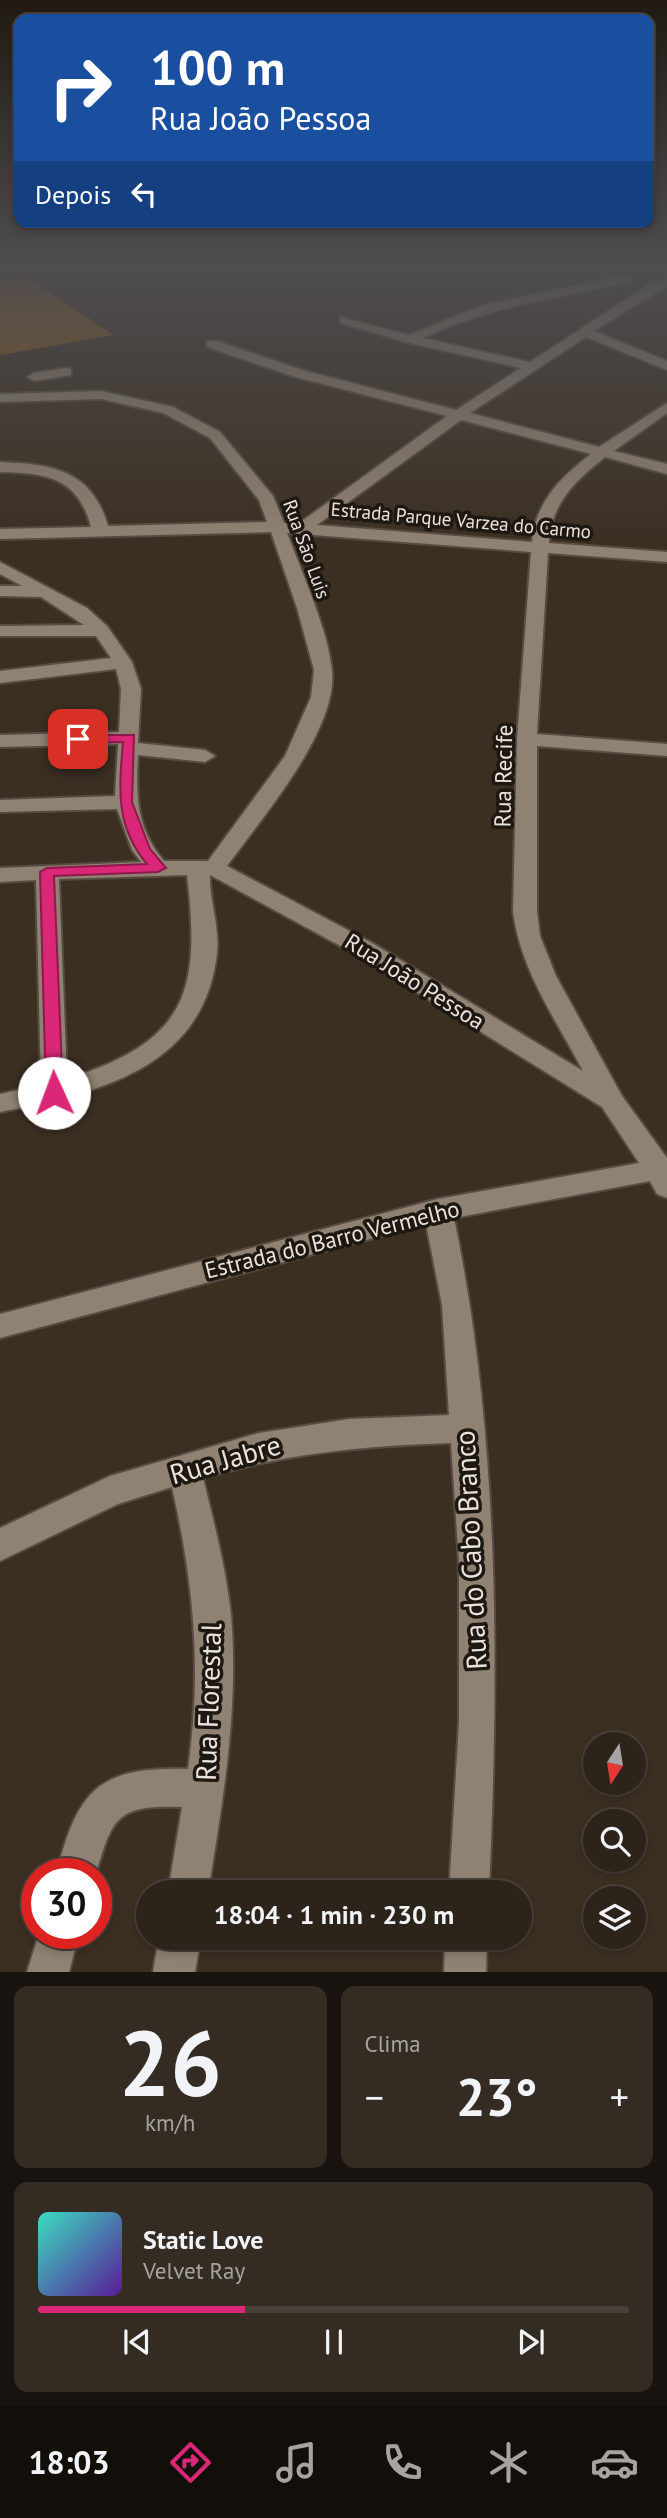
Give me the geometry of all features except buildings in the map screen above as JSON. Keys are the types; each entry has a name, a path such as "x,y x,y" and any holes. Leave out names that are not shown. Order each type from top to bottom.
{"street":[{"path":"253,358 297,373 667,469"},
{"path":"494,358 534,367"},
{"path":"303,528 458,415 548,358"},
{"path":"648,358 667,366"},
{"path":"44,394 29,378 65,372"},
{"name":"Rua São Luis","path":"0,398 44,394 101,395 167,410 192,420 215,435 267,499 306,608 323,670 321,697 295,757 205,868"},
{"name":"Rua Recife","path":"664,1175 612,1101 544,976 528,936 525,911 527,739 546,512 556,494 667,407"},
{"path":"0,467 43,470 64,476 80,486 92,502 101,531"},
{"name":"Estrada Parque Varzea do Carmo","path":"0,534 275,527 667,557"},
{"path":"0,567 81,612 101,630 123,662 131,689 125,802 143,850 158,868"},
{"path":"0,591 49,592"},
{"path":"0,631 101,630"},
{"path":"0,677 123,662"},
{"path":"527,739 667,750"},
{"path":"0,741 129,743 205,756"},
{"path":"0,806 125,802"},
{"path":"0,876 47,872 205,868 205,951 200,987 188,1014 176,1032 124,1068 54,1093 0,1102"},
{"name":"Rua João Pessoa","path":"205,868 271,895 358,944 612,1101"},
{"path":"47,872 54,1093"},
{"name":"Estrada do Barro Vermelho","path":"0,1326 438,1210 664,1175"},
{"name":"Rua do Cabo Branco","path":"438,1210 457,1305 476,1563 478,1708 469,1880"},
{"name":"Rua Jabre","path":"0,1545 110,1491 185,1471 222,1457 299,1439 464,1428"},
{"name":"Rua Florestal","path":"185,1471 201,1539 215,1631 214,1696 205,1789 190,1880"},
{"path":"81,1858 92,1823 103,1806 114,1798 131,1790 205,1789"},
{"path":"48,1972 54,1949"},
{"path":"174,1972 178,1950"},
{"path":"465,1972 466,1950"}],"route":[{"path":"54,1093 47,872 158,868 143,850 125,802 130,738 78,739"}]}
